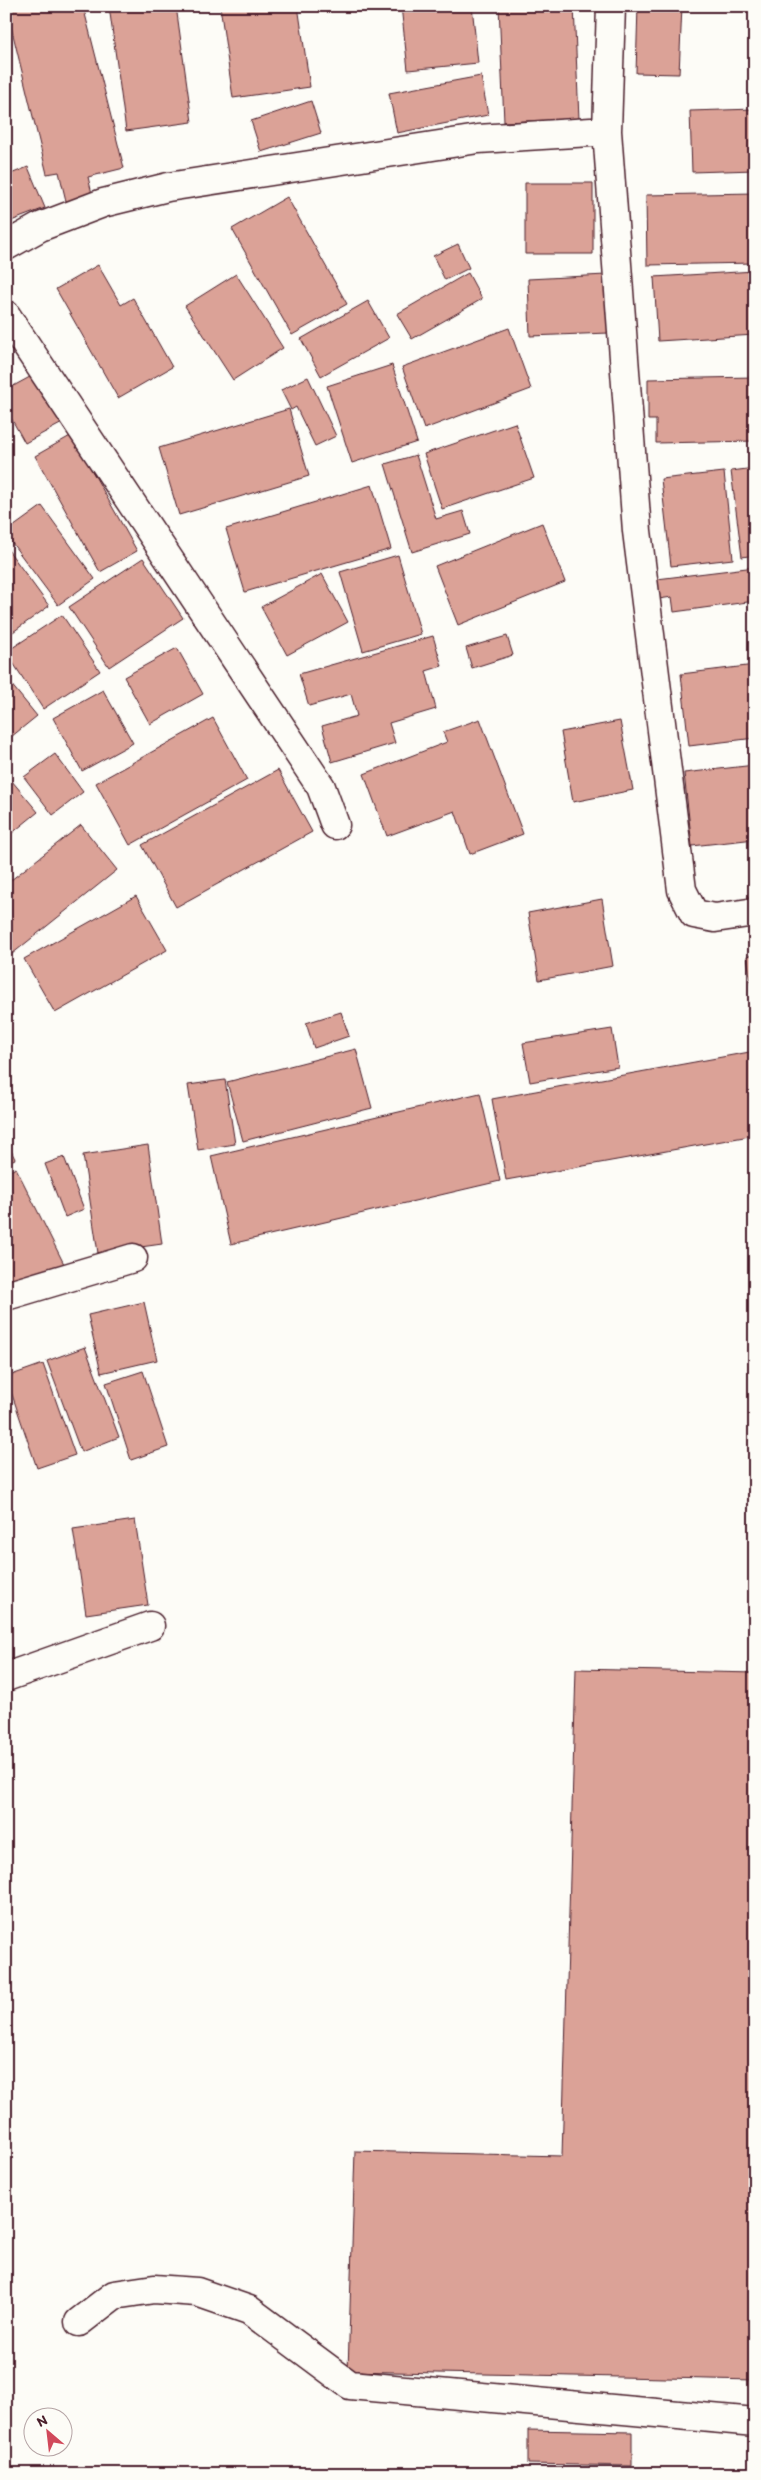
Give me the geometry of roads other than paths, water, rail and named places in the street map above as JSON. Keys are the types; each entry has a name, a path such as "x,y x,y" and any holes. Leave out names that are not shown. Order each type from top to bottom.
{"street":[{"path":"611,6 607,131 637,531 682,890 694,914 714,918 755,912"},
{"path":"6,246 40,227 103,204 168,187 478,139 607,131"},
{"path":"6,315 321,787 335,825"},
{"path":"6,1296 134,1258"},
{"path":"6,1677 150,1626"},
{"path":"80,2322 114,2295 154,2290 196,2292 248,2310 350,2385 755,2422"}]}
